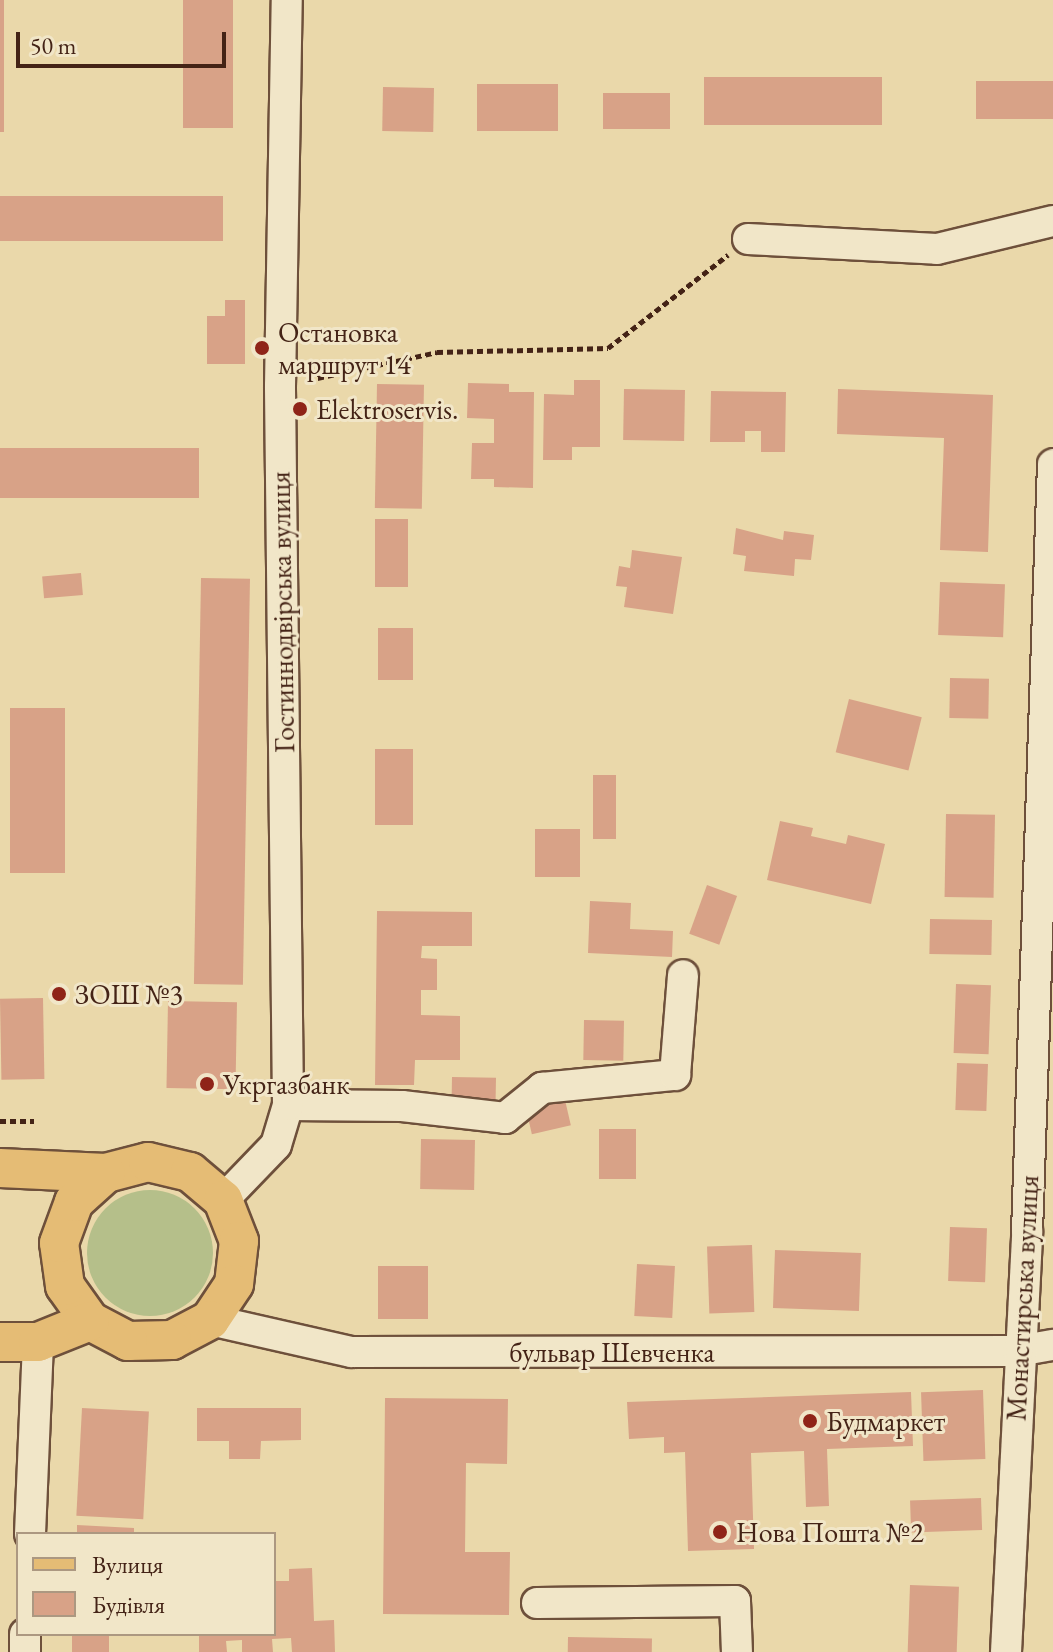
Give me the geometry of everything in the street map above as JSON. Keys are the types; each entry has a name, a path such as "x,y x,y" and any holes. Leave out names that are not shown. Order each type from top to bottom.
{"main road":[{"path":"0,1168 106,1173 148,1162 190,1172 223,1200 239,1241 234,1284 210,1320 172,1340 128,1341 90,1321 65,1286 59,1243 74,1202 106,1173"},
{"path":"0,1342 38,1342 90,1321"}],"street":[{"name":"Гостиннодвірська вулиця","path":"223,1200 276,1145 288,1105 280,386 287,0"},
{"path":"748,239 937,249 1053,221"},
{"name":"Монастирська вулиця","path":"1006,1652 1053,464"},
{"path":"288,1105 402,1106 505,1118 542,1088 675,1075 683,975"},
{"name":"бульвар Шевченка","path":"210,1320 351,1352 1018,1351 1053,1345"},
{"path":"30,1532 38,1342"},
{"path":"537,1603 735,1601 737,1652"}],"path":[{"path":"280,386 437,352 608,348 748,239"},
{"path":"0,1121 34,1121"}],"green space":[{"path":"150,1190 174,1195 195,1208 208,1229 213,1253 208,1277 195,1298 174,1311 150,1316 126,1311 105,1298 92,1277 87,1253 92,1229 105,1208 126,1195"}],"building":[{"path":"0,0 4,0 4,132 0,132"},
{"path":"183,0 233,0 233,128 183,128"},
{"path":"704,77 882,77 882,125 704,125"},
{"path":"976,81 1053,81 1053,119 976,119"},
{"path":"477,84 558,84 558,131 477,131"},
{"path":"383,87 434,88 433,132 382,131"},
{"path":"603,93 670,93 670,129 603,129"},
{"path":"0,196 223,196 223,241 0,241"},
{"path":"225,300 245,300 245,364 207,364 207,316 225,316"},
{"path":"574,380 600,380 600,447 572,447 572,460 543,460 544,394 574,395"},
{"path":"468,383 509,384 509,392 534,392 533,488 494,487 494,479 471,479 472,443 494,443 494,419 467,418"},
{"path":"377,384 424,385 422,509 375,508"},
{"path":"624,389 685,390 684,441 623,440"},
{"path":"838,389 993,395 988,552 940,550 944,438 837,434"},
{"path":"711,391 786,392 785,452 761,452 761,431 745,431 745,442 710,442"},
{"path":"0,448 199,448 199,498 0,498"},
{"path":"375,519 408,519 408,587 375,587"},
{"path":"736,528 783,540 784,531 814,535 811,560 795,559 794,576 744,571 746,556 733,554"},
{"path":"632,550 682,557 673,614 624,607 627,587 616,586 619,566 630,568"},
{"path":"81,573 83,595 44,598 42,576"},
{"path":"201,578 250,579 243,985 194,984"},
{"path":"940,582 1005,584 1003,637 938,635"},
{"path":"378,628 413,628 413,680 378,680"},
{"path":"950,678 989,679 988,719 949,718"},
{"path":"849,699 922,717 908,771 836,752"},
{"path":"10,708 65,708 65,873 10,873"},
{"path":"375,749 413,749 413,825 375,825"},
{"path":"593,775 616,775 616,839 593,839"},
{"path":"946,814 995,815 994,898 945,897"},
{"path":"780,821 813,828 811,836 846,844 848,835 885,844 871,904 767,880"},
{"path":"535,829 580,829 580,877 535,877"},
{"path":"707,885 737,896 719,945 689,934"},
{"path":"590,901 631,903 630,929 673,931 672,957 588,953"},
{"path":"377,911 472,912 472,946 422,946 421,958 437,959 437,990 421,990 421,1015 460,1016 460,1060 415,1060 414,1085 375,1085"},
{"path":"930,919 992,920 991,955 929,954"},
{"path":"956,984 991,985 989,1054 954,1053"},
{"path":"43,998 44,1079 1,1080 0,999"},
{"path":"168,1001 237,1002 235,1089 166,1088"},
{"path":"584,1020 624,1021 623,1061 583,1060"},
{"path":"957,1063 988,1064 986,1111 955,1110"},
{"path":"452,1077 496,1078 496,1105 452,1104"},
{"path":"565,1100 571,1125 532,1134 526,1109"},
{"path":"599,1129 636,1129 636,1179 599,1179"},
{"path":"421,1139 475,1140 474,1190 420,1189"},
{"path":"950,1227 987,1228 985,1282 948,1281"},
{"path":"752,1245 754,1312 709,1314 707,1247"},
{"path":"775,1250 861,1253 859,1311 773,1308"},
{"path":"637,1264 675,1266 672,1318 634,1316"},
{"path":"378,1266 428,1266 428,1319 378,1319"},
{"path":"983,1390 985,1459 923,1461 921,1392"},
{"path":"911,1392 913,1446 827,1449 829,1506 806,1507 804,1451 751,1453 754,1549 688,1551 685,1452 664,1453 664,1437 629,1439 627,1402"},
{"path":"385,1398 508,1399 507,1464 466,1463 465,1552 510,1552 509,1615 383,1614"},
{"path":"82,1408 149,1412 143,1519 76,1516"},
{"path":"197,1408 301,1408 301,1440 261,1441 260,1459 229,1459 229,1441 197,1441"},
{"path":"981,1498 982,1530 911,1532 910,1500"},
{"path":"77,1525 134,1528 134,1532 77,1532"},
{"path":"312,1568 314,1621 334,1620 335,1652 292,1652 291,1638 272,1639 273,1652 242,1652 242,1640 226,1641 227,1652 199,1652 199,1636 276,1636 276,1581 289,1581 289,1569"},
{"path":"910,1585 959,1587 957,1652 908,1652"},
{"path":"72,1636 109,1636 109,1652 72,1652"},
{"path":"568,1637 652,1638 652,1652 568,1652"}],"place":[{"name":"Остановка маршрут 14","path":"262,348"},
{"name":"Elektroservis.","path":"300,409"},
{"name":"ЗОШ №3","path":"59,994"},
{"name":"Укргазбанк","path":"207,1084"},
{"name":"Будмаркет","path":"810,1421"},
{"name":"Нова Пошта №2","path":"720,1532"}]}
